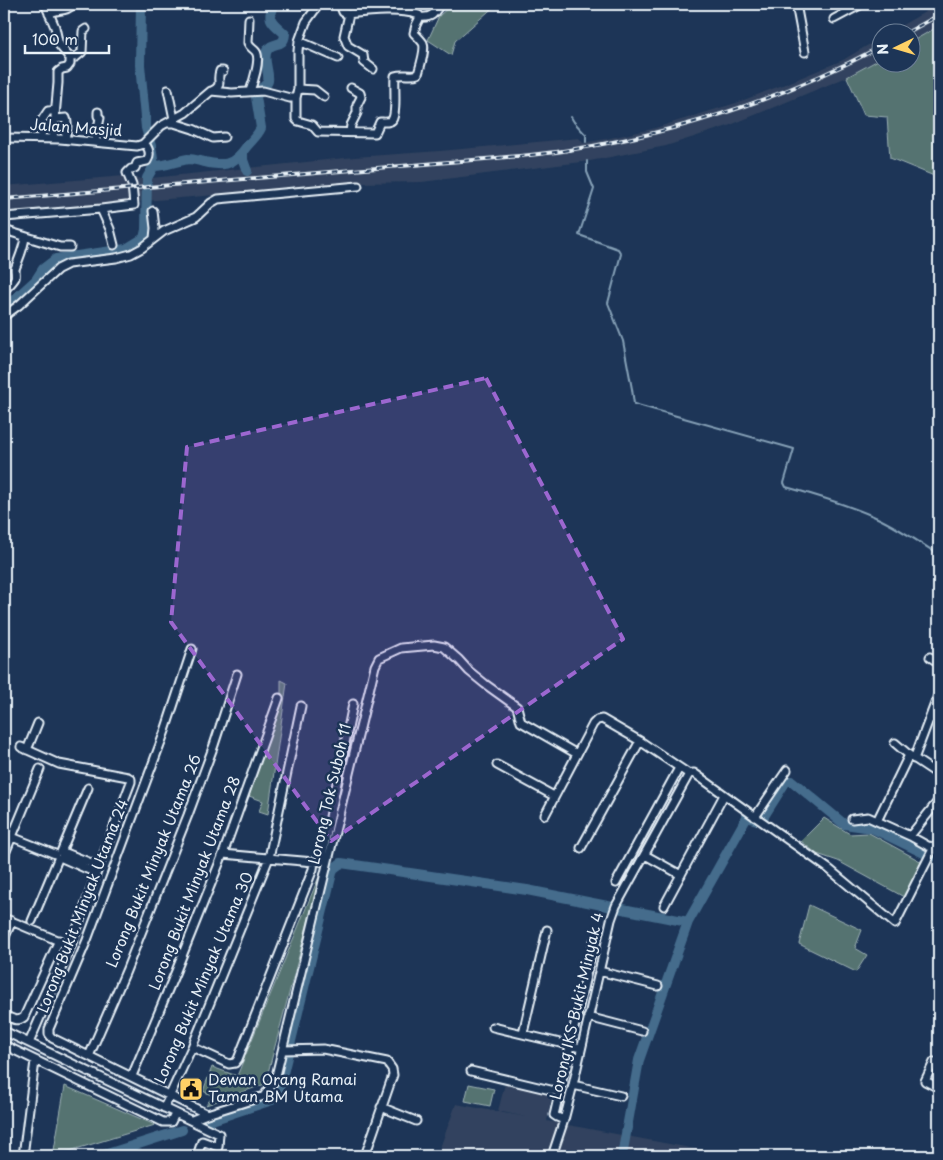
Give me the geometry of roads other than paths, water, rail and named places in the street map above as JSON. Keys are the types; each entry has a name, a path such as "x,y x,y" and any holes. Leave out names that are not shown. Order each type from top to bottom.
{"street":[{"path":"45,4 55,27 60,46 70,58 70,64 58,72 54,139"},
{"path":"49,14 70,8 74,4"},
{"path":"319,4 306,22 300,41 296,98 296,119 312,125 318,132 375,133 380,122 389,122 393,119 395,76 404,74 414,76 418,74 424,47 423,43 414,33 414,29 420,17"},
{"path":"340,4 343,12 349,14 410,12 426,18 432,16 440,4"},
{"path":"796,4 805,52"},
{"path":"834,19 862,4"},
{"path":"349,14 344,36 348,46 363,55 364,62 373,69"},
{"path":"249,19 248,43 258,56 251,91"},
{"path":"68,56 76,57 82,52 82,36 83,31 86,29"},
{"path":"300,41 338,58"},
{"path":"4,217 134,205 132,185 127,173 135,168 137,163 147,161 149,158 148,148 145,143 161,126 185,113 217,88 220,71 223,70"},
{"path":"350,132 361,97 360,93 351,88"},
{"path":"298,89 315,90 324,97"},
{"path":"168,90 171,121"},
{"path":"211,92 263,91 296,98"},
{"path":"41,138 43,118 48,111 55,110"},
{"path":"95,142 100,118 98,112"},
{"path":"55,119 67,119 65,140"},
{"path":"171,121 213,138 224,137"},
{"name":"Jalan Masjid","path":"4,138 41,138 137,146 145,143"},
{"path":"4,316 63,266 131,254 164,231 196,217 211,203 218,200 358,186"},
{"path":"101,209 110,229 114,245"},
{"path":"153,211 154,238"},
{"path":"4,230 60,247 70,247"},
{"path":"4,291 15,278 15,270 20,259 20,252 24,245 25,237"},
{"name":"Lorong Tok Suboh 11","path":"192,1120 264,1096 275,1080 287,1050 375,666 379,658 401,648 434,645 444,647 469,671 499,695 518,707 521,722 577,754"},
{"name":"Lorong Bukit Minyak Utama 24","path":"192,649 164,733 83,951 49,1029 49,1034 52,1038 207,1114"},
{"path":"930,657 939,663"},
{"name":"Lorong Bukit Minyak Utama 26","path":"89,1056 126,971 188,815 214,745 237,674"},
{"path":"877,820 912,757 939,692"},
{"name":"Lorong Bukit Minyak Utama 28","path":"132,1076 223,854 279,698"},
{"path":"223,854 321,861 353,704"},
{"name":"Lorong Bukit Minyak Utama 30","path":"164,1108 192,1047 269,858 301,706"},
{"path":"930,717 939,722"},
{"path":"545,815 593,724 602,719 640,740 679,768 692,773 724,795 829,869 895,924 935,849 877,820 863,817 852,819"},
{"path":"29,1043 71,946 131,782 131,779 128,777 58,764 24,749 38,723"},
{"path":"581,848 640,740"},
{"path":"895,744 939,775"},
{"path":"497,765 554,796"},
{"path":"616,883 679,768"},
{"path":"4,856 40,769"},
{"path":"758,819 787,770"},
{"name":"Lorong IKS Bukit Minyak 4","path":"552,1156 573,1085 611,920 616,906 692,773"},
{"path":"32,921 88,788"},
{"path":"664,906 724,795"},
{"path":"910,836 939,800"},
{"path":"12,837 98,869"},
{"path":"645,855 681,875"},
{"path":"192,1047 229,1064 233,1064 238,1059 313,869 314,862"},
{"path":"4,918 83,951"},
{"path":"4,939 12,921"},
{"path":"523,1034 547,930"},
{"path":"4,1015 16,1020 24,1017 58,940"},
{"path":"564,1120 554,1115 594,941"},
{"path":"599,971 658,986"},
{"path":"588,1018 642,1031"},
{"path":"492,1027 581,1048"},
{"path":"4,1031 219,1134 218,1147 202,1141 197,1156"},
{"path":"4,1046 163,1122 171,1122 176,1114"},
{"path":"287,1050 323,1049 387,1062 392,1069 393,1075 365,1156"},
{"path":"23,1156 34,1061"},
{"path":"934,1062 925,1081 939,1088"},
{"path":"471,1071 559,1092"},
{"path":"573,1085 621,1096"},
{"path":"381,1107 416,1121"}],"waterway":[{"path":"141,4 140,65 146,128 154,166"},
{"path":"4,309 36,280 43,269 56,259 126,249 144,238 146,230 147,178 154,166 188,159 226,164 232,162 242,153 261,128 256,97 268,81 265,60 266,52 273,45 281,43 285,34 272,21 270,14 274,4"},
{"path":"571,117 586,135 586,142"},
{"path":"243,153 243,160 247,171"},
{"path":"587,161 587,172 594,189 579,235 618,249 621,254 608,303 623,341 634,404 794,449 784,483 786,487 830,500 873,516 915,539 939,555"},
{"path":"622,1156 639,1060 688,922 747,817 757,820 764,816 786,781 792,781 844,824 872,828 928,855 939,857"},
{"path":"206,1122 272,1100 278,1094 333,869 341,863 527,890 688,922"},
{"path":"101,1156 182,1130"}],"railway":[{"path":"920,25 939,15"},
{"path":"4,199 542,154 569,150 650,134 729,111 768,98 870,52"}],"place":[{"name":"Dewan Orang Ramai Taman BM Utama","path":"191,1089"}]}
